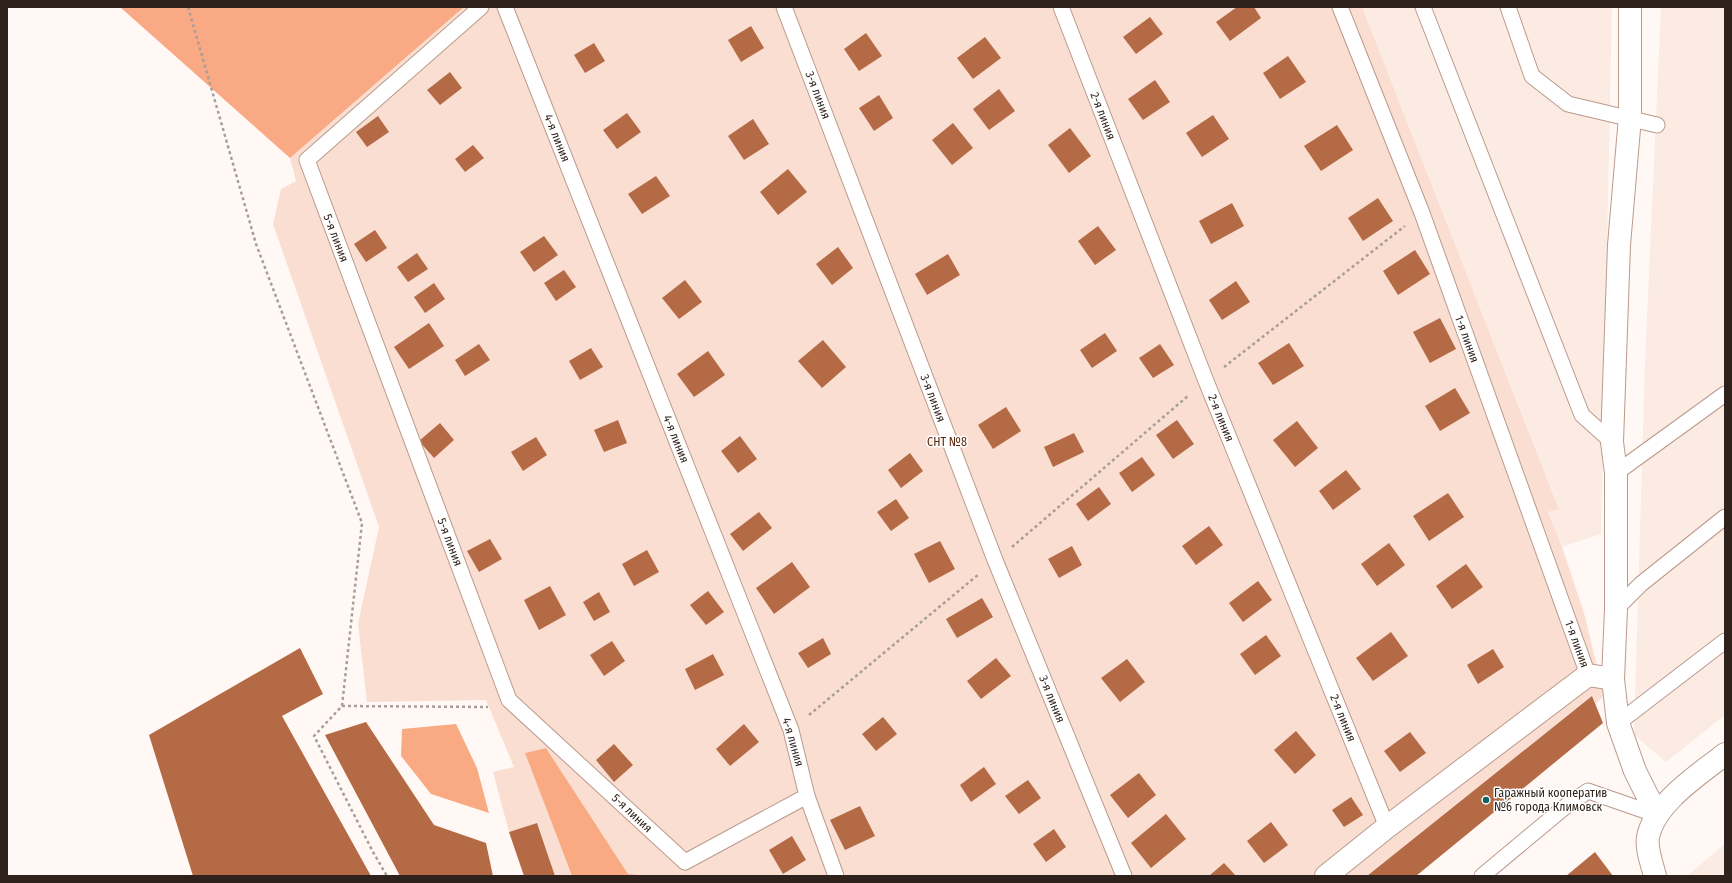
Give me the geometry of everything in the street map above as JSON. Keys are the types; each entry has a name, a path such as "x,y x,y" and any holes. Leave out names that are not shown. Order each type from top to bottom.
{"street":[{"path":"1630,7 1630,117 1619,246 1612,442 1616,473 1616,609 1613,679 1618,723 1635,771 1657,815"},
{"path":"1326,876 1387,826 1588,674 1613,679"},
{"path":"1655,876 1650,859 1648,837 1657,815 1677,793 1725,754"}],"lane":[{"name":"5-я линия","path":"481,7 307,160 509,700 685,862 807,796"},
{"name":"4-я линия","path":"504,7 791,730 807,796 836,876"},
{"name":"3-я линия","path":"784,7 995,560 1124,876"},
{"name":"2-я линия","path":"1061,7 1206,381 1387,826"},
{"name":"1-я линия","path":"1340,7 1422,213 1588,674"},
{"path":"1424,7 1582,415 1612,442"},
{"path":"1508,7 1532,76 1568,104 1630,117 1657,125"},
{"path":"1616,473 1725,394"},
{"path":"1616,609 1641,584 1725,517"},
{"path":"1618,723 1725,641"},
{"path":"1482,876 1566,806 1588,791 1657,815"}],"path":[{"path":"188,7 256,244 362,523 342,706 314,736 373,852 387,876"},
{"path":"791,730 1206,381 1422,213"},
{"path":"342,706 488,707 509,700"}],"shaded area":[{"path":"120,7 464,7 290,158"},
{"path":"1362,7 1612,7 1601,534 1562,547 1548,512 1559,508"},
{"path":"1661,7 1725,7 1725,715 1666,762 1634,735 1645,362"},
{"path":"456,724 477,768 489,813 431,794 401,756 402,729"},
{"path":"546,748 628,874 652,876 572,876 525,753"},
{"path":"1725,844 1725,876 1687,876"}],"green space":[{"name":"СНТ №8","path":"464,7 1362,7 1559,509 1548,512 1562,547 1584,613 1604,695 1596,704 1592,696 1367,876 652,876 628,874 546,748 525,753 572,876 555,876 537,823 509,832 493,772 514,767 486,700 367,702 358,624 379,527 273,224 281,189 296,181 290,158"}],"building":[{"path":"1237,7 1254,7 1261,18 1230,41 1216,22"},
{"path":"1150,17 1163,34 1136,54 1123,37"},
{"path":"751,26 764,48 741,62 728,40"},
{"path":"866,33 882,56 859,71 844,49"},
{"path":"985,37 1001,58 973,79 957,58"},
{"path":"594,43 605,61 585,73 574,55"},
{"path":"1288,56 1306,82 1280,99 1263,73"},
{"path":"450,72 462,88 440,105 427,90"},
{"path":"1155,80 1170,102 1143,120 1128,99"},
{"path":"999,89 1015,111 989,130 973,109"},
{"path":"879,95 893,118 874,131 859,108"},
{"path":"627,113 641,132 617,149 603,130"},
{"path":"1213,115 1229,139 1202,157 1186,133"},
{"path":"378,116 389,132 367,147 356,132"},
{"path":"753,119 769,144 744,160 728,136"},
{"path":"953,123 973,148 952,165 932,140"},
{"path":"1337,125 1353,150 1321,171 1304,146"},
{"path":"1070,128 1091,156 1069,173 1048,145"},
{"path":"473,145 484,158 465,172 455,159"},
{"path":"788,169 807,192 778,215 760,192"},
{"path":"656,176 670,196 642,214 628,194"},
{"path":"1378,198 1393,221 1363,241 1348,218"},
{"path":"1232,203 1244,226 1211,244 1199,221"},
{"path":"1098,226 1116,250 1095,265 1078,241"},
{"path":"375,230 387,248 366,262 354,244"},
{"path":"544,236 558,255 534,272 520,252"},
{"path":"838,247 853,268 832,285 816,264"},
{"path":"1415,250 1430,274 1398,295 1383,271"},
{"path":"417,253 428,269 408,282 397,267"},
{"path":"948,254 960,275 927,295 915,274"},
{"path":"564,270 576,287 556,301 544,283"},
{"path":"685,280 702,302 679,319 662,298"},
{"path":"1236,281 1250,302 1222,320 1209,300"},
{"path":"434,283 445,299 425,313 414,297"},
{"path":"1440,318 1456,349 1430,363 1413,332"},
{"path":"429,323 444,346 409,369 394,347"},
{"path":"1105,333 1117,351 1092,368 1080,350"},
{"path":"823,340 846,367 822,388 798,361"},
{"path":"1289,343 1304,366 1273,385 1258,363"},
{"path":"479,344 490,360 465,376 455,360"},
{"path":"1160,344 1174,365 1153,378 1139,358"},
{"path":"591,348 603,367 580,380 569,361"},
{"path":"708,351 725,375 694,397 677,374"},
{"path":"1455,388 1470,413 1440,431 1425,406"},
{"path":"1006,407 1021,431 993,449 978,425"},
{"path":"618,420 627,443 604,452 594,430"},
{"path":"1177,420 1194,444 1173,459 1156,435"},
{"path":"1297,421 1318,448 1295,467 1273,440"},
{"path":"440,423 454,440 434,458 419,441"},
{"path":"1074,433 1084,452 1053,467 1044,447"},
{"path":"740,436 757,459 738,473 721,451"},
{"path":"536,437 547,455 523,471 511,452"},
{"path":"910,453 923,471 901,488 888,470"},
{"path":"1142,457 1155,475 1132,492 1119,473"},
{"path":"1346,470 1361,489 1333,510 1319,491"},
{"path":"1099,487 1111,504 1088,521 1076,504"},
{"path":"1448,493 1464,517 1429,541 1413,516"},
{"path":"896,499 909,518 891,531 877,512"},
{"path":"759,512 772,528 743,551 730,534"},
{"path":"1209,526 1223,545 1196,565 1182,546"},
{"path":"490,539 502,559 479,572 467,551"},
{"path":"940,541 955,569 929,583 914,554"},
{"path":"1389,543 1405,565 1377,586 1361,564"},
{"path":"1072,546 1082,565 1059,578 1048,559"},
{"path":"647,550 659,572 634,586 622,564"},
{"path":"792,562 810,587 774,614 756,588"},
{"path":"1466,564 1483,587 1452,609 1436,586"},
{"path":"1258,581 1272,600 1243,622 1229,603"},
{"path":"550,586 566,615 539,630 524,600"},
{"path":"708,591 724,612 706,625 690,605"},
{"path":"599,592 610,612 594,621 583,602"},
{"path":"982,598 993,617 957,638 946,619"},
{"path":"1391,632 1408,656 1373,681 1356,658"},
{"path":"1266,635 1281,656 1255,675 1240,654"},
{"path":"823,638 831,654 808,668 798,653"},
{"path":"612,641 625,661 604,676 590,655"},
{"path":"300,648 323,694 282,716 371,876 193,876 149,735"},
{"path":"1493,649 1504,667 1478,684 1467,665"},
{"path":"713,654 724,675 695,690 685,669"},
{"path":"996,658 1011,676 981,699 967,681"},
{"path":"1127,659 1145,682 1120,702 1101,678"},
{"name":"Гаражный кооператив №6 города Климовск","path":"1592,696 1603,723 1416,876 1367,876"},
{"path":"883,717 897,734 876,751 862,734"},
{"path":"366,722 434,825 486,843 493,876 400,876 325,735"},
{"path":"744,724 759,742 730,766 716,749"},
{"path":"1296,731 1316,755 1295,774 1274,750"},
{"path":"1410,732 1426,753 1400,772 1384,751"},
{"path":"614,744 633,765 614,782 596,760"},
{"path":"984,767 996,784 971,802 960,785"},
{"path":"1139,773 1156,795 1128,818 1110,795"},
{"path":"1028,780 1041,798 1019,814 1005,796"},
{"path":"1351,797 1363,815 1344,827 1332,810"},
{"path":"860,806 875,836 845,850 830,820"},
{"path":"1166,814 1186,839 1151,868 1131,843"},
{"path":"1271,822 1288,845 1264,863 1247,841"},
{"path":"537,823 555,876 524,876 509,832"},
{"path":"1054,829 1066,847 1046,862 1033,844"},
{"path":"792,836 806,860 783,874 769,850"},
{"path":"1595,852 1613,876 1566,876"},
{"path":"1224,863 1236,876 1209,876"}],"place":[{"name":"Гаражный кооператив №6 города Климовск","path":"1486,800"}]}
